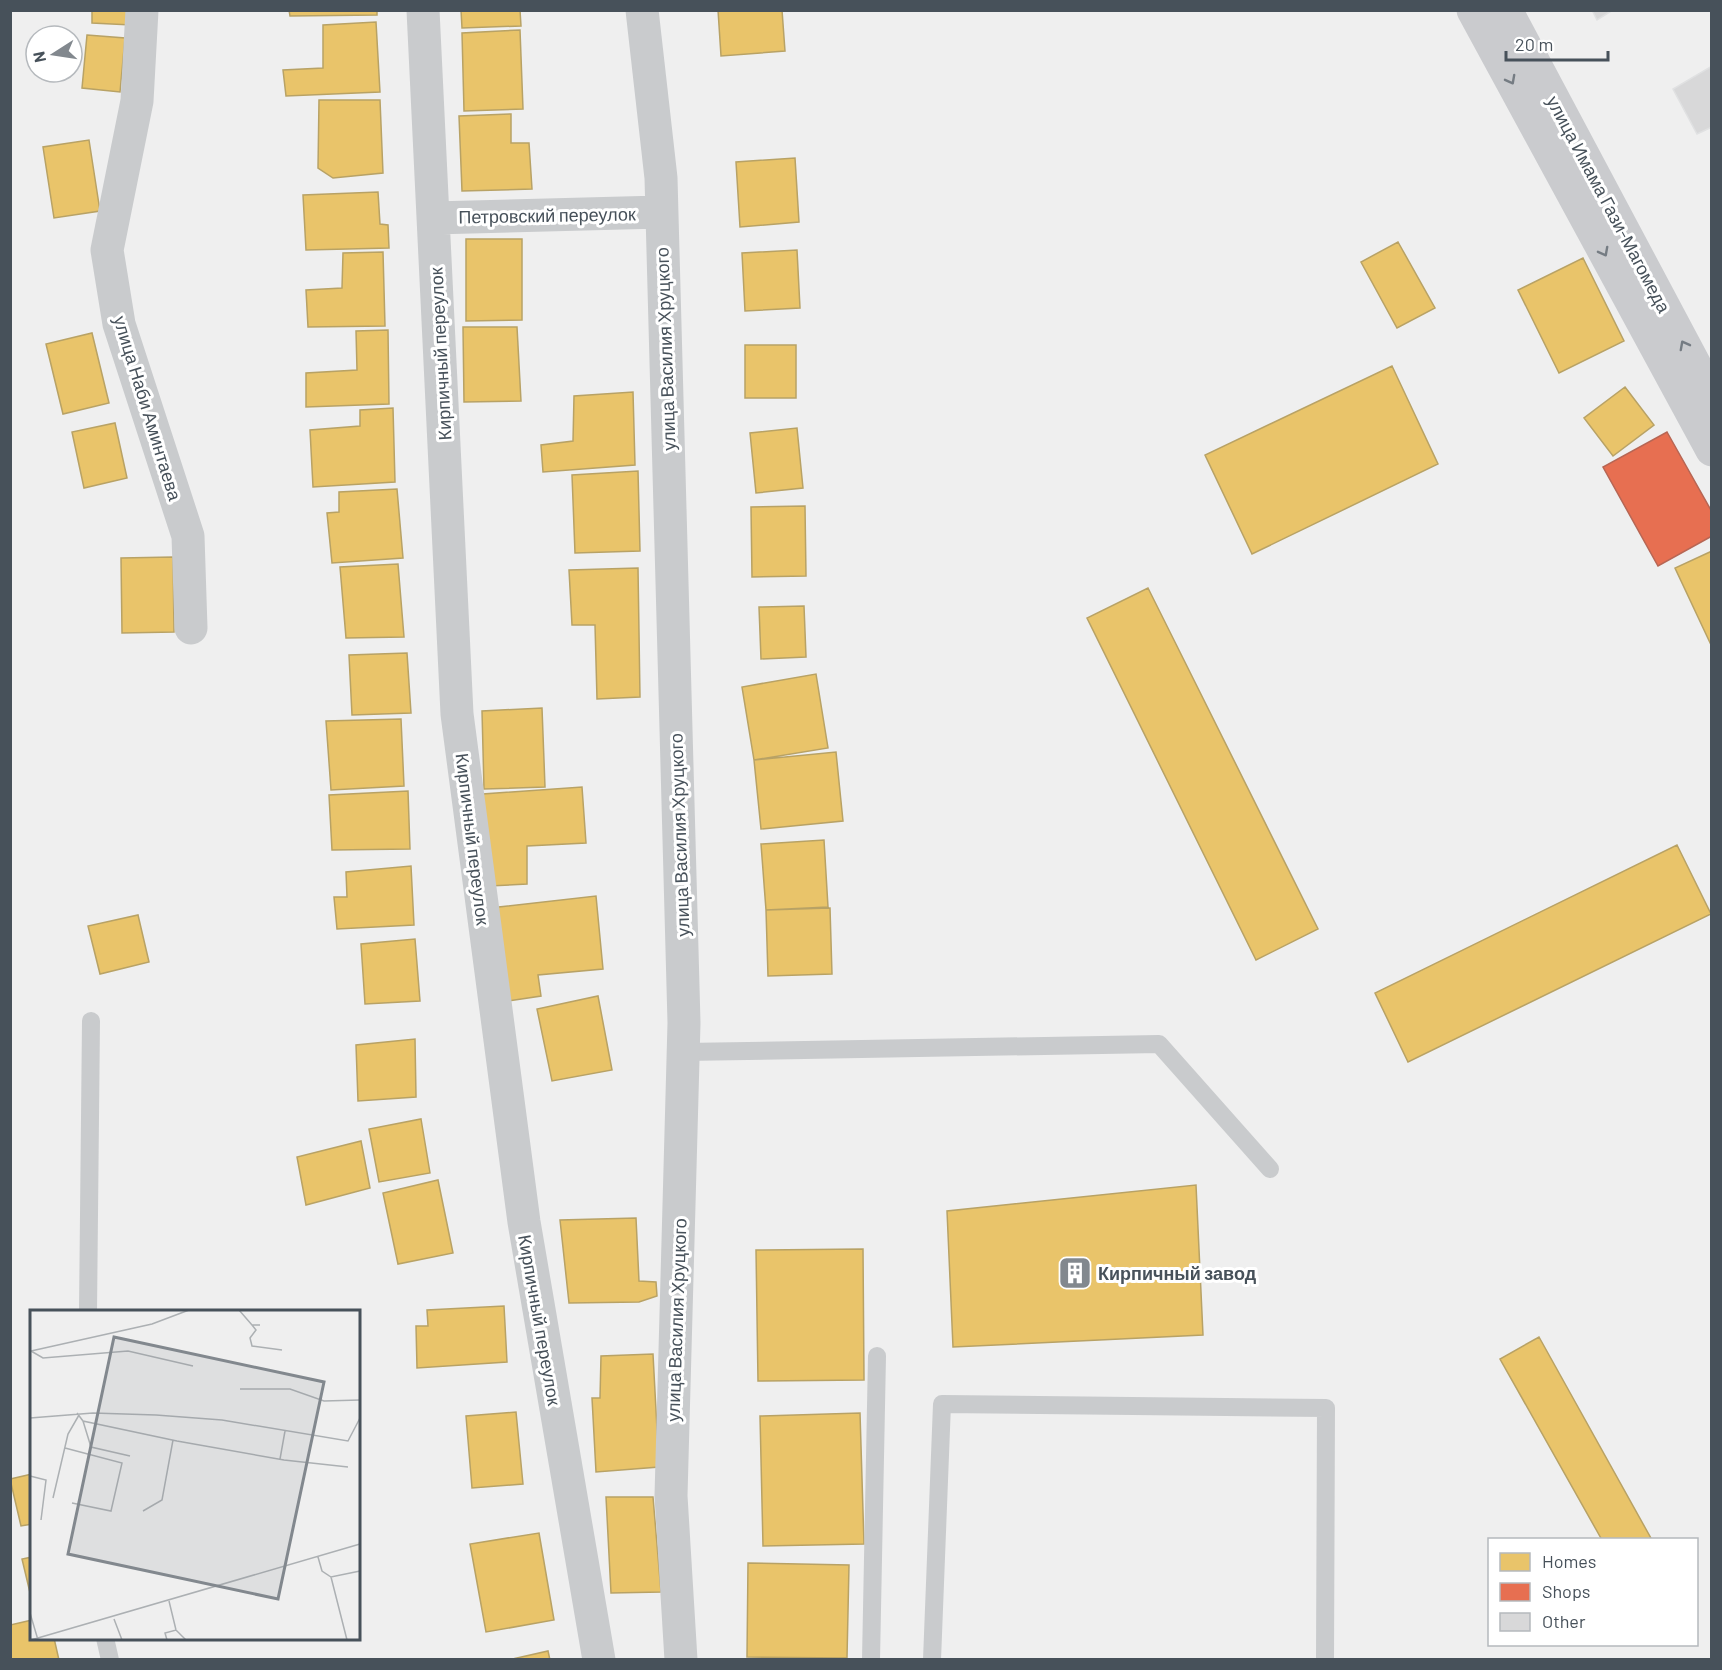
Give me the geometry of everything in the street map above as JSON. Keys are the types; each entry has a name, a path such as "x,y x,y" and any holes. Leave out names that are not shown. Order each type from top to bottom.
{"main road":[{"path":"1473,10 1712,450"},
{"name":"улица Имама Гази-Магомеда","path":"1506,10 1712,397"}],"street":[{"name":"улица Наби Аминтаева","path":"142,10 137,101 107,250 119,324 188,536 191,628"},
{"name":"Кирпичный переулок","path":"423,10 457,714 524,1222 599,1659"},
{"name":"улица Василия Хруцкого","path":"642,10 661,178 684,999 671,1496 681,1659"},
{"name":"Петровский переулок","path":"433,218 662,212"}],"lane":[{"path":"88,1310 91,1021"},
{"path":"683,1052 1159,1044 1270,1169"},
{"path":"871,1659 877,1356"},
{"path":"932,1659 942,1404 1326,1408 1325,1659"},
{"path":"105,1640 110,1659"}],"building: Homes":[{"path":"92,10 131,10 131,25 92,23"},
{"path":"289,10 377,10 377,15 290,16"},
{"path":"461,10 520,10 521,26 462,28"},
{"path":"718,10 782,10 785,51 721,56"},
{"path":"376,22 380,92 286,96 283,70 323,68 323,25"},
{"path":"520,30 523,109 464,111 462,33"},
{"path":"87,35 125,38 120,92 82,88"},
{"path":"319,100 380,100 383,173 333,178 318,168"},
{"path":"511,114 511,143 529,143 532,189 462,191 459,116"},
{"path":"89,140 100,211 54,218 43,147"},
{"path":"795,158 799,222 740,227 736,162"},
{"path":"378,192 380,224 388,225 389,248 306,250 303,195"},
{"path":"466,239 522,239 522,320 466,321"},
{"path":"1398,242 1435,308 1397,328 1361,262"},
{"path":"797,250 800,308 745,311 742,253"},
{"path":"383,252 385,326 308,327 306,290 342,288 343,253"},
{"path":"1583,258 1624,341 1559,373 1518,290"},
{"path":"463,327 517,327 521,401 464,402"},
{"path":"388,330 389,404 306,407 306,373 357,370 356,331"},
{"path":"92,333 109,403 63,414 46,344"},
{"path":"745,345 796,345 796,398 745,398"},
{"path":"1392,366 1438,464 1252,554 1205,455"},
{"path":"1625,387 1654,425 1613,456 1584,418"},
{"path":"633,392 635,465 543,472 541,445 573,441 574,396"},
{"path":"393,408 395,482 313,487 310,430 360,426 360,410"},
{"path":"115,423 127,478 84,488 72,432"},
{"path":"797,428 803,488 756,493 750,433"},
{"path":"638,471 640,551 575,553 572,475"},
{"path":"397,489 403,558 332,563 327,513 339,512 339,492"},
{"path":"805,506 806,576 752,577 751,507"},
{"path":"1712,551 1712,647 1675,568"},
{"path":"173,557 174,632 122,633 121,558"},
{"path":"398,564 404,637 346,638 340,567"},
{"path":"638,568 640,697 597,699 595,625 572,625 569,570"},
{"path":"1148,588 1318,929 1256,960 1087,618"},
{"path":"804,606 806,657 761,659 759,607"},
{"path":"407,653 411,713 352,715 349,655"},
{"path":"816,674 828,748 754,760 742,687"},
{"path":"542,708 545,787 484,789 482,711"},
{"path":"401,719 404,786 331,790 326,721"},
{"path":"836,752 843,821 761,829 754,760"},
{"path":"582,787 586,843 527,846 527,884 489,886 483,794"},
{"path":"408,791 410,849 332,850 329,795"},
{"path":"824,840 828,907 766,910 761,844"},
{"path":"1677,845 1711,914 1408,1062 1375,993"},
{"path":"411,866 414,925 337,929 334,897 347,897 346,872"},
{"path":"596,896 603,969 538,975 541,996 502,1002 490,908"},
{"path":"830,908 832,974 768,976 766,910"},
{"path":"138,915 149,962 100,974 88,926"},
{"path":"415,939 420,1001 365,1004 361,944"},
{"path":"598,996 612,1070 552,1081 537,1009"},
{"path":"415,1039 416,1097 358,1101 356,1045"},
{"path":"421,1119 430,1173 379,1182 369,1129"},
{"path":"361,1141 370,1188 306,1205 297,1157"},
{"path":"438,1180 453,1253 398,1264 383,1193"},
{"name":"Кирпичный завод","path":"1196,1185 1203,1335 953,1347 947,1211"},
{"path":"636,1218 639,1281 656,1282 657,1296 639,1302 569,1303 560,1220"},
{"path":"863,1249 864,1380 758,1381 756,1250"},
{"path":"504,1306 507,1362 417,1368 416,1326 428,1326 427,1310"},
{"path":"1539,1337 1651,1538 1601,1538 1500,1359"},
{"path":"653,1354 659,1467 596,1472 592,1398 600,1398 601,1356"},
{"path":"516,1412 523,1484 472,1488 466,1416"},
{"path":"860,1413 864,1544 763,1546 760,1416"},
{"path":"30,1474 30,1524 21,1526 10,1479"},
{"path":"606,1497 653,1497 661,1592 611,1593"},
{"path":"539,1533 554,1620 486,1632 470,1544"},
{"path":"30,1557 30,1593 22,1559"},
{"path":"748,1563 849,1565 847,1658 747,1657"},
{"path":"30,1620 30,1640 54,1640 59,1660 10,1660 10,1625"},
{"path":"548,1651 550,1660 508,1660"}],"building: Shops":[{"path":"1667,432 1712,512 1712,536 1658,566 1603,467"}],"building: Other":[{"path":"1592,10 1613,10 1597,20"},
{"path":"1712,66 1712,127 1697,134 1673,89"}],"place":[{"name":"Кирпичный завод","path":"1075,1273"}]}
